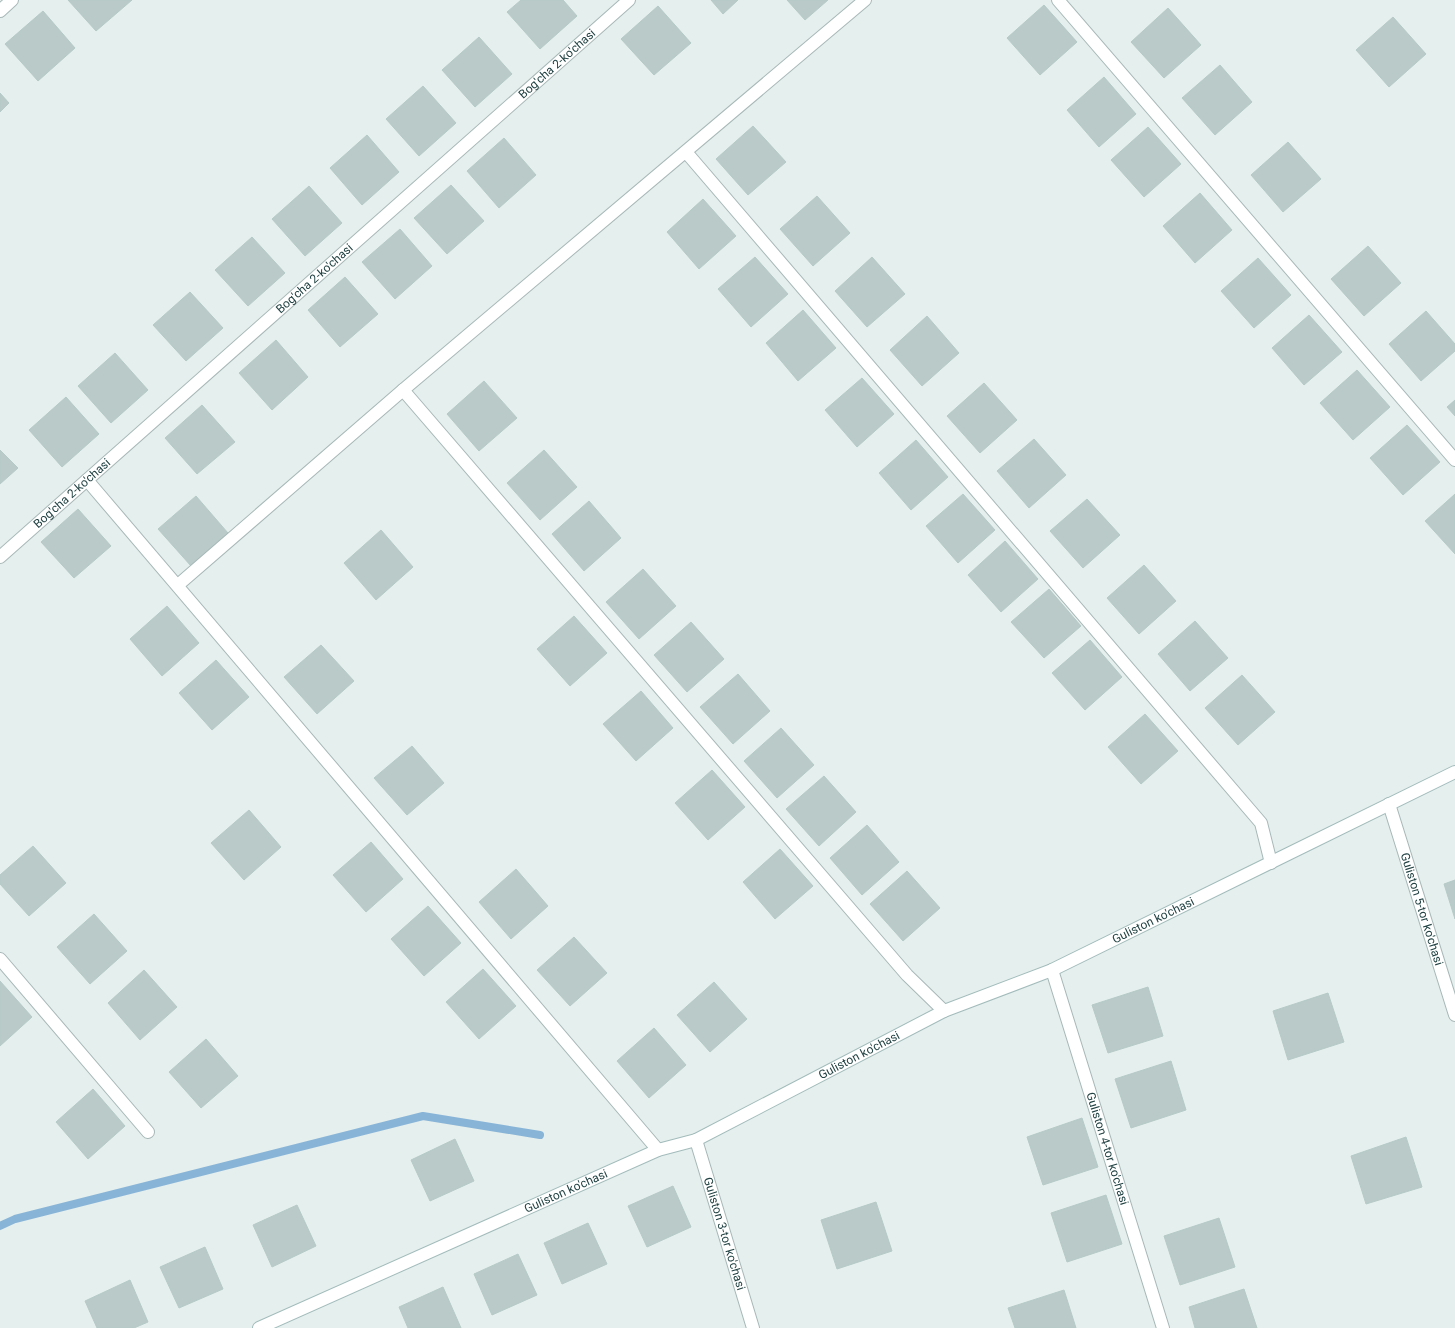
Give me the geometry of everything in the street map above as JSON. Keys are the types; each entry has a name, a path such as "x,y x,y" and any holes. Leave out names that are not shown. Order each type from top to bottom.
{"street":[{"path":"0,11 12,0"},
{"name":"Bog'cha 2-ko'chasi","path":"0,557 628,0"},
{"path":"178,585 403,390 865,0"},
{"path":"1058,0 1455,460"},
{"path":"686,152 1261,823 1271,863"},
{"path":"403,390 907,975 944,1011"},
{"path":"87,480 658,1150"},
{"name":"Guliston ko'chasi","path":"259,1328 658,1150 696,1140 944,1011 1052,970 1455,772"},
{"name":"Guliston 5-tor ko'chasi","path":"1388,804 1455,1015"},
{"path":"0,959 148,1132"},
{"name":"Guliston 4-tor ko'chasi","path":"1052,970 1162,1328"},
{"name":"Guliston 3-tor ko'chasi","path":"696,1140 754,1328"}],"building":[{"path":"68,0 132,0 96,31"},
{"path":"521,0 563,0 577,16 540,49 507,12"},
{"path":"711,0 738,0 723,14"},
{"path":"787,0 828,0 805,20"},
{"path":"1044,5 1077,42 1040,75 1007,38"},
{"path":"658,6 691,43 654,75 621,39"},
{"path":"1168,8 1201,45 1164,78 1131,42"},
{"path":"43,11 75,48 38,81 5,44"},
{"path":"1393,17 1426,54 1389,87 1356,50"},
{"path":"479,37 512,74 475,107 442,70"},
{"path":"1220,65 1252,102 1215,135 1182,98"},
{"path":"1104,77 1136,114 1099,147 1067,110"},
{"path":"423,86 456,123 419,156 386,119"},
{"path":"0,93 9,103 0,112"},
{"path":"753,126 786,162 748,195 716,159"},
{"path":"1148,127 1181,164 1144,197 1111,160"},
{"path":"367,135 399,172 362,205 330,168"},
{"path":"504,138 536,175 499,208 467,171"},
{"path":"1288,142 1321,179 1283,212 1251,175"},
{"path":"451,185 484,221 447,254 414,218"},
{"path":"309,186 342,223 305,256 272,219"},
{"path":"1200,193 1232,230 1195,263 1163,226"},
{"path":"817,196 850,233 813,266 780,229"},
{"path":"703,199 736,236 699,269 667,232"},
{"path":"400,229 432,266 395,299 362,262"},
{"path":"252,237 285,273 248,306 215,270"},
{"path":"1368,246 1401,283 1364,316 1331,279"},
{"path":"755,257 788,294 751,327 718,289"},
{"path":"872,257 905,294 867,327 835,291"},
{"path":"1258,258 1291,295 1254,328 1221,291"},
{"path":"345,277 378,314 340,347 308,310"},
{"path":"190,292 223,328 186,361 153,325"},
{"path":"803,310 836,348 798,381 766,343"},
{"path":"1426,311 1455,344 1455,351 1421,381 1389,344"},
{"path":"1309,315 1342,352 1304,385 1272,348"},
{"path":"927,316 959,353 922,386 890,350"},
{"path":"276,340 308,377 272,410 239,373"},
{"path":"115,353 148,390 111,423 78,386"},
{"path":"1357,370 1390,407 1353,440 1320,403"},
{"path":"862,378 894,414 857,447 825,410"},
{"path":"484,381 517,418 479,451 447,414"},
{"path":"984,383 1017,420 980,453 947,416"},
{"path":"66,397 99,434 62,467 29,430"},
{"path":"1455,400 1455,416 1447,407"},
{"path":"202,405 235,442 197,474 165,438"},
{"path":"1407,425 1440,462 1403,495 1370,458"},
{"path":"1034,439 1066,475 1029,508 997,471"},
{"path":"916,440 948,477 911,510 879,473"},
{"path":"0,450 18,468 0,484"},
{"path":"544,450 577,487 540,520 507,483"},
{"path":"963,494 995,530 958,563 926,526"},
{"path":"1455,494 1455,554 1425,521"},
{"path":"196,496 228,533 191,566 158,529"},
{"path":"1087,499 1120,535 1083,568 1050,531"},
{"path":"589,501 621,538 584,571 552,534"},
{"path":"78,509 111,546 74,578 41,542"},
{"path":"381,530 413,567 376,600 344,563"},
{"path":"1005,541 1038,579 1001,612 968,575"},
{"path":"1144,565 1176,601 1139,634 1107,598"},
{"path":"643,569 676,606 639,639 606,602"},
{"path":"1049,589 1081,626 1044,658 1011,622"},
{"path":"167,606 199,643 162,676 130,639"},
{"path":"574,616 607,653 570,686 537,649"},
{"path":"1195,621 1228,658 1190,691 1158,654"},
{"path":"691,622 724,659 687,692 654,655"},
{"path":"1090,640 1122,677 1085,710 1052,673"},
{"path":"321,645 354,681 317,714 284,677"},
{"path":"216,660 249,697 212,730 179,693"},
{"path":"738,674 770,711 733,744 700,707"},
{"path":"1242,675 1275,712 1238,745 1205,708"},
{"path":"641,691 673,728 636,761 603,724"},
{"path":"1145,714 1178,751 1141,784 1108,747"},
{"path":"781,728 814,765 777,798 744,761"},
{"path":"412,746 444,783 407,815 374,778"},
{"path":"712,770 745,807 708,840 675,803"},
{"path":"824,776 856,812 819,846 786,809"},
{"path":"249,810 281,847 244,880 211,843"},
{"path":"867,825 899,862 862,895 830,858"},
{"path":"371,842 403,879 366,912 333,875"},
{"path":"33,846 66,883 29,916 0,884 0,875"},
{"path":"780,849 813,886 775,919 743,882"},
{"path":"516,869 548,906 511,939 479,902"},
{"path":"907,871 940,908 903,941 870,904"},
{"path":"1455,880 1455,919 1444,884"},
{"path":"428,906 461,943 424,976 391,939"},
{"path":"94,914 127,951 90,984 57,947"},
{"path":"574,937 607,973 570,1006 537,970"},
{"path":"483,969 516,1006 479,1039 446,1002"},
{"path":"144,970 177,1007 140,1040 108,1003"},
{"path":"0,981 32,1017 0,1046"},
{"path":"714,982 747,1019 710,1052 677,1015"},
{"path":"1148,987 1163,1036 1108,1053 1092,1005"},
{"path":"1328,993 1344,1042 1288,1060 1273,1011"},
{"path":"654,1028 686,1065 649,1098 617,1061"},
{"path":"206,1039 238,1076 201,1108 169,1072"},
{"path":"1171,1061 1186,1110 1131,1128 1115,1079"},
{"path":"93,1089 125,1126 88,1159 56,1122"},
{"path":"1082,1118 1098,1167 1043,1185 1027,1137"},
{"path":"1406,1137 1422,1187 1366,1204 1351,1156"},
{"path":"455,1139 474,1181 430,1201 411,1160"},
{"path":"673,1186 691,1227 647,1247 628,1206"},
{"path":"1106,1195 1122,1244 1067,1262 1051,1213"},
{"path":"876,1202 892,1251 837,1269 821,1220"},
{"path":"297,1205 316,1246 272,1267 253,1225"},
{"path":"1219,1218 1235,1267 1180,1285 1164,1236"},
{"path":"588,1223 607,1264 562,1284 544,1243"},
{"path":"205,1247 223,1289 179,1308 160,1267"},
{"path":"518,1254 537,1295 492,1315 474,1274"},
{"path":"130,1280 148,1322 134,1328 97,1328 85,1301"},
{"path":"443,1287 461,1328 408,1328 399,1307"},
{"path":"1244,1289 1257,1328 1195,1328 1189,1307"},
{"path":"1064,1290 1076,1328 1015,1328 1008,1308"}],"waterway":[{"path":"0,1226 15,1219 423,1116 540,1135"}]}
